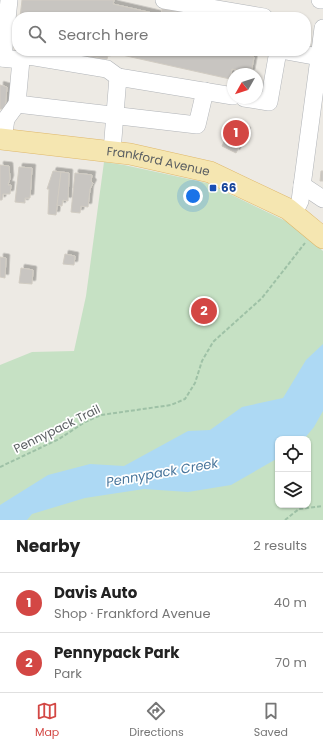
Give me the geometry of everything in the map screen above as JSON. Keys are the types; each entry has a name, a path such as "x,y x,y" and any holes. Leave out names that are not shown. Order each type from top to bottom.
{"main road":[{"name":"Frankford Avenue","path":"2,139 112,151 147,157 210,172 280,204 294,213 318,235"}],"street":[{"path":"9,0 2,58 20,60 29,56 107,69 118,77 227,95"},
{"path":"164,0 235,12"},
{"path":"294,213 300,201 323,31"},
{"path":"263,101 269,102 277,56"},
{"path":"311,56 319,57"},
{"path":"2,139 6,118 17,104 20,60"},
{"path":"112,151 118,77"},
{"path":"17,104 115,114 197,126 205,92"},
{"path":"302,184 323,199"}],"path":[{"name":"Pennypack Trail","path":"0,467 59,439 101,415 172,405 185,399 195,383 202,361 213,342 262,298 318,235"},
{"path":"285,520 299,509 323,506"}],"green space":[{"path":"104,162 207,183 294,225 323,251 323,520 0,520 0,365 32,352 74,351 86,296"}],"water":[{"name":"Pennypack Creek","path":"323,344 323,411 314,427 306,436 275,436 275,460 231,485 188,492 144,489 85,498 32,514 27,520 0,520 0,505 48,475 90,464 124,466 188,431 210,430 242,407 283,398 306,360"}],"building":[{"path":"22,0 114,0 113,4 148,12 21,12"},
{"path":"163,3 202,12 162,12"},
{"path":"84,56 108,56 107,59"},
{"path":"126,56 250,56 254,57 252,68 227,68 227,78"},
{"path":"0,85 7,87 5,109 0,109"},
{"path":"232,124 247,131 236,153 222,146"},
{"path":"0,165 9,166 10,179 8,185 11,185 10,194 3,194 2,200 0,200"},
{"path":"19,167 32,168 30,198 25,198 25,203 15,202"},
{"path":"53,171 61,172 56,215 48,214 49,189 47,189"},
{"path":"321,171 323,171 323,181 320,181"},
{"path":"61,172 69,173 68,201 63,200 62,206 57,205"},
{"path":"75,173 92,175 91,181 93,183 90,189 88,207 81,206 80,213 71,212"},
{"path":"65,254 75,256 74,265 63,264"},
{"path":"0,257 6,258 5,278 0,277"},
{"path":"21,268 33,270 32,284 19,283"}],"place":[{"name":"Davis Auto","path":"236,133"},
{"name":"66","path":"213,188"},
{"name":"Pennypack Park","path":"204,311"}]}
